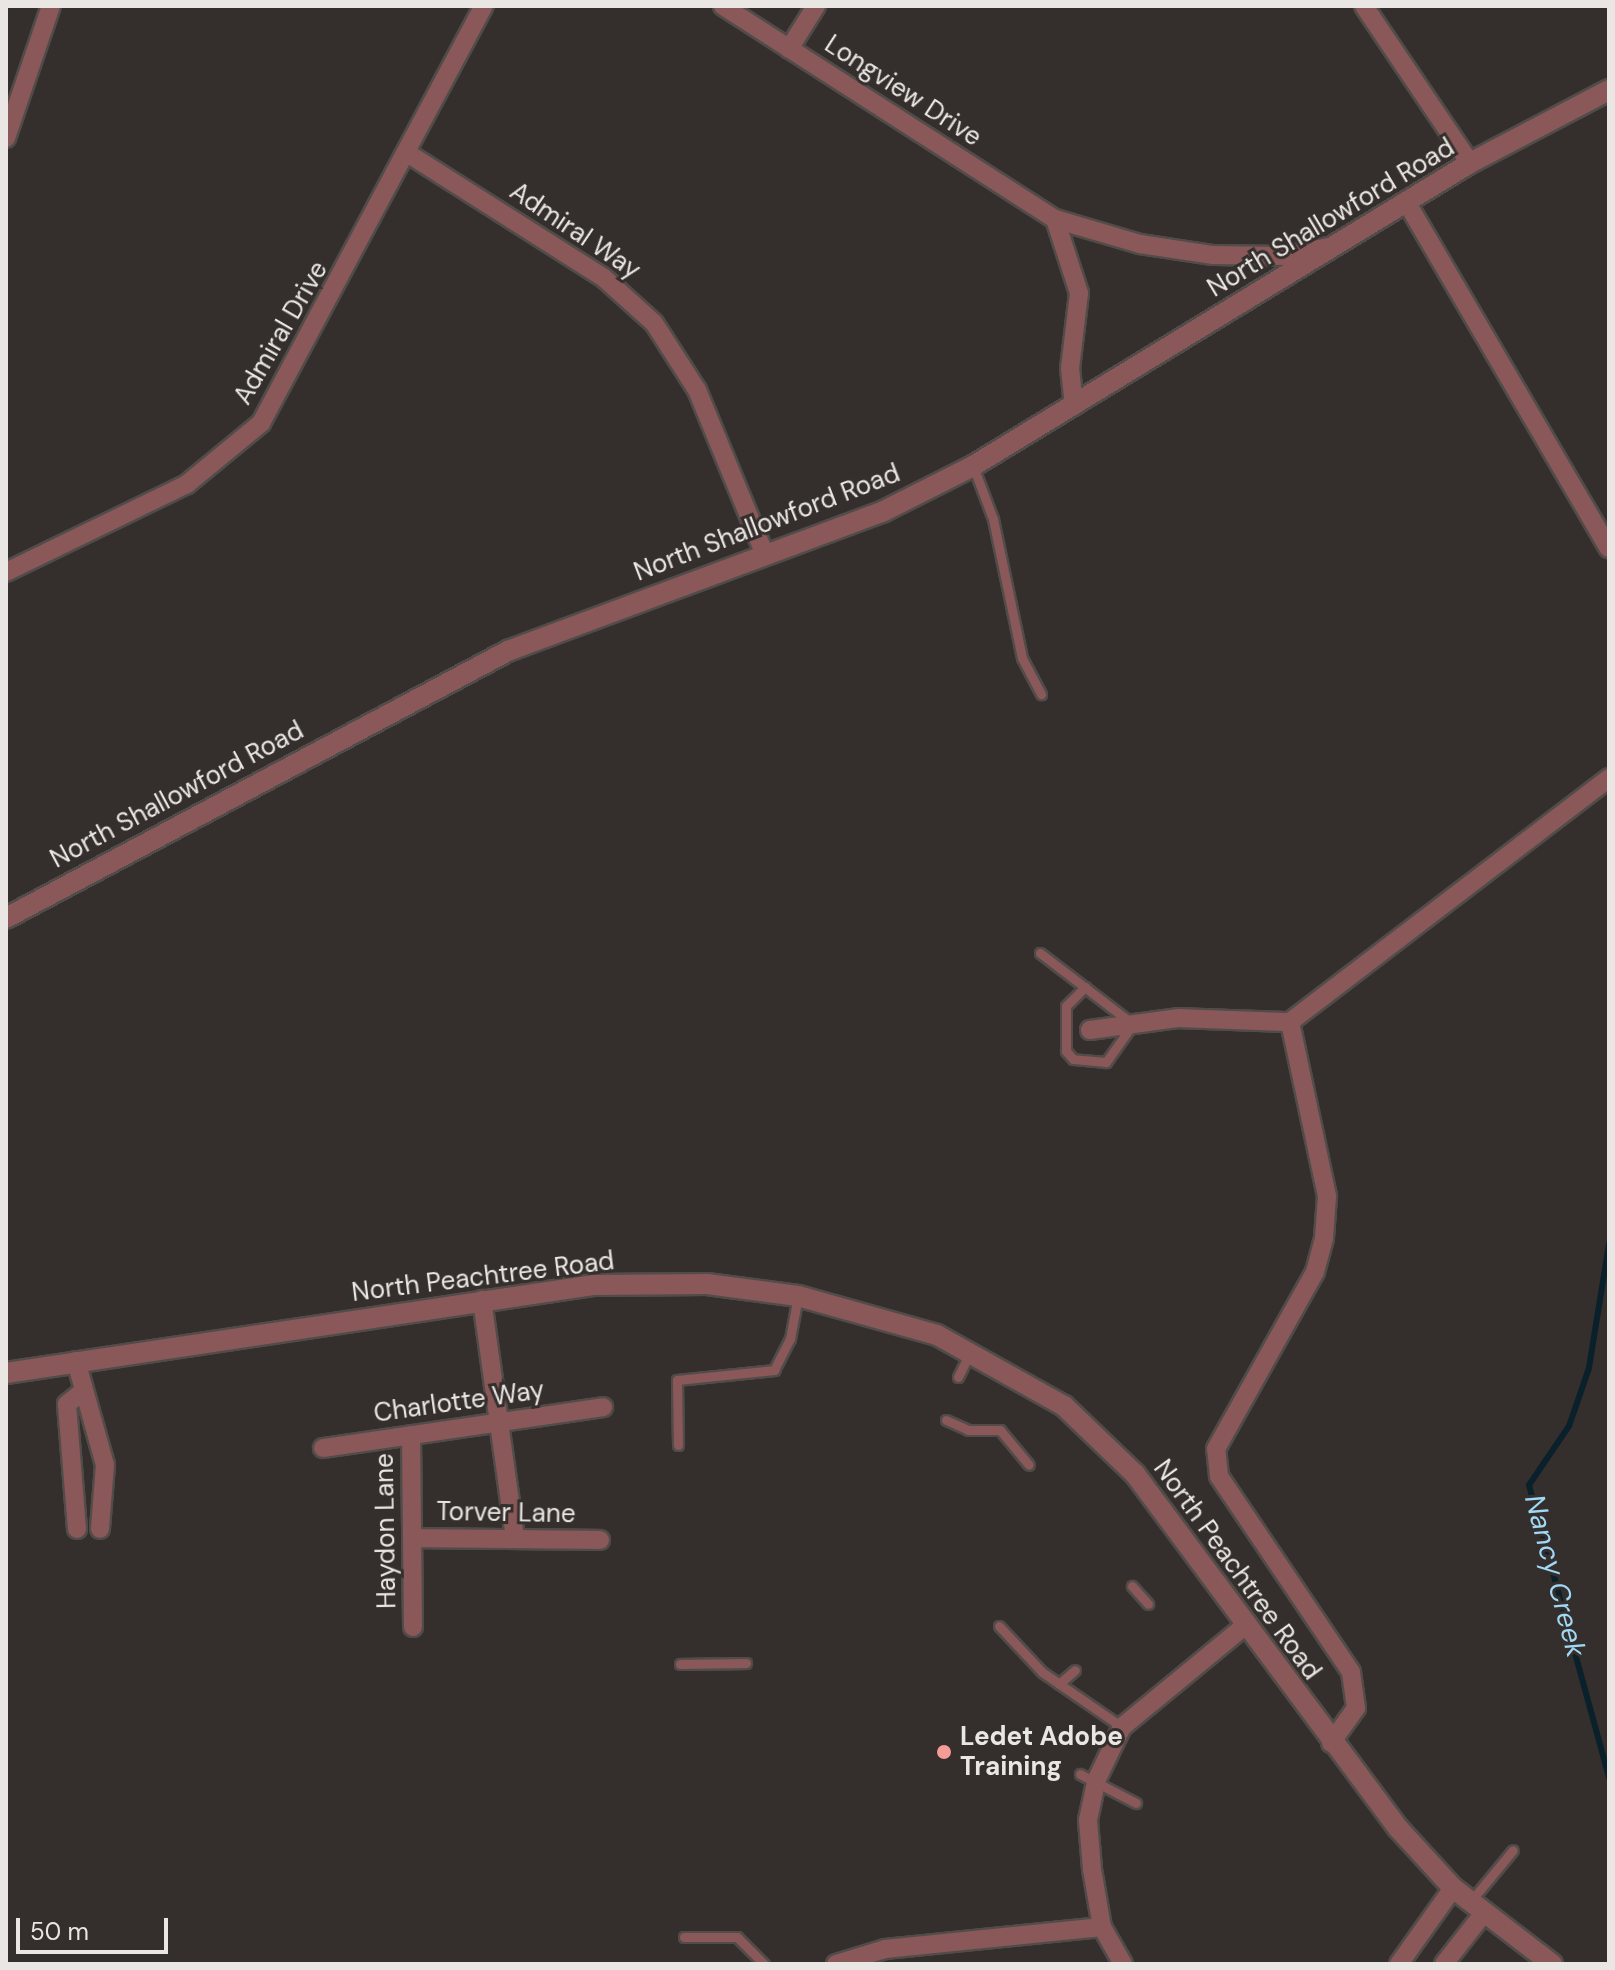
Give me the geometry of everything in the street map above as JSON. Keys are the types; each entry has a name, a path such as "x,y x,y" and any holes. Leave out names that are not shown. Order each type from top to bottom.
{"street":[{"path":"6,138 51,6"},
{"name":"Admiral Drive","path":"6,572 187,484 242,443 292,375 484,6"},
{"name":"Longview Drive","path":"723,6 1055,219 1140,244 1213,255 1284,256 1331,246"},
{"path":"789,49 816,6"},
{"path":"1364,6 1470,163"},
{"name":"North Shallowford Road","path":"6,918 508,651 882,512 973,466 1470,163 1609,90"},
{"name":"Admiral Way","path":"407,153 604,278 654,323 697,390 765,555"},
{"path":"1407,203 1609,548"},
{"path":"1055,219 1079,293 1070,368 1074,406"},
{"path":"1090,1030 1179,1018 1290,1022 1609,778"},
{"path":"1290,1022 1327,1196 1324,1238 1315,1272 1216,1449 1219,1476 1351,1672 1356,1708 1331,1743"},
{"name":"North Peachtree Road","path":"6,1373 594,1285 707,1284 798,1296 889,1318 970,1351 1064,1406 1135,1474 1331,1743 1453,1888 1543,1961"},
{"path":"482,1300 515,1539"},
{"path":"76,1361 81,1393 91,1400 105,1465 100,1529"},
{"path":"77,1529 67,1404 81,1393"},
{"name":"Charlotte Way","path":"323,1448 603,1407"},
{"name":"Haydon Lane","path":"411,1435 413,1627"},
{"name":"Torver Lane","path":"412,1538 600,1540"},
{"path":"1123,1964 1102,1927 1088,1820 1088,1778 1122,1727 1247,1624"},
{"path":"1399,1964 1453,1888"},
{"path":"1444,1964 1476,1908"},
{"path":"836,1964 885,1949 1102,1927"}],"lane":[{"path":"973,466 993,519 1022,658 1041,694"},
{"path":"1040,953 1085,987 1133,1024 1106,1062 1073,1059 1066,1051 1066,1006 1085,987"},
{"path":"678,1445 677,1380 774,1370 790,1339 798,1296"},
{"path":"958,1377 970,1351"},
{"path":"946,1420 968,1430 1000,1430 1029,1465"},
{"path":"74,1504 102,1507"},
{"path":"1132,1586 1148,1604"},
{"path":"999,1626 1059,1684 1122,1727"},
{"path":"680,1664 746,1663"},
{"path":"1059,1684 1075,1670"},
{"path":"1088,1778 1136,1803"},
{"path":"1476,1908 1513,1850"},
{"path":"684,1937 737,1937 759,1953 764,1964"}],"waterway":[{"name":"Nancy Creek","path":"1609,1244 1589,1368 1569,1426 1529,1485 1609,1777"}],"place":[{"name":"Ledet Adobe Training","path":"944,1752"}]}
